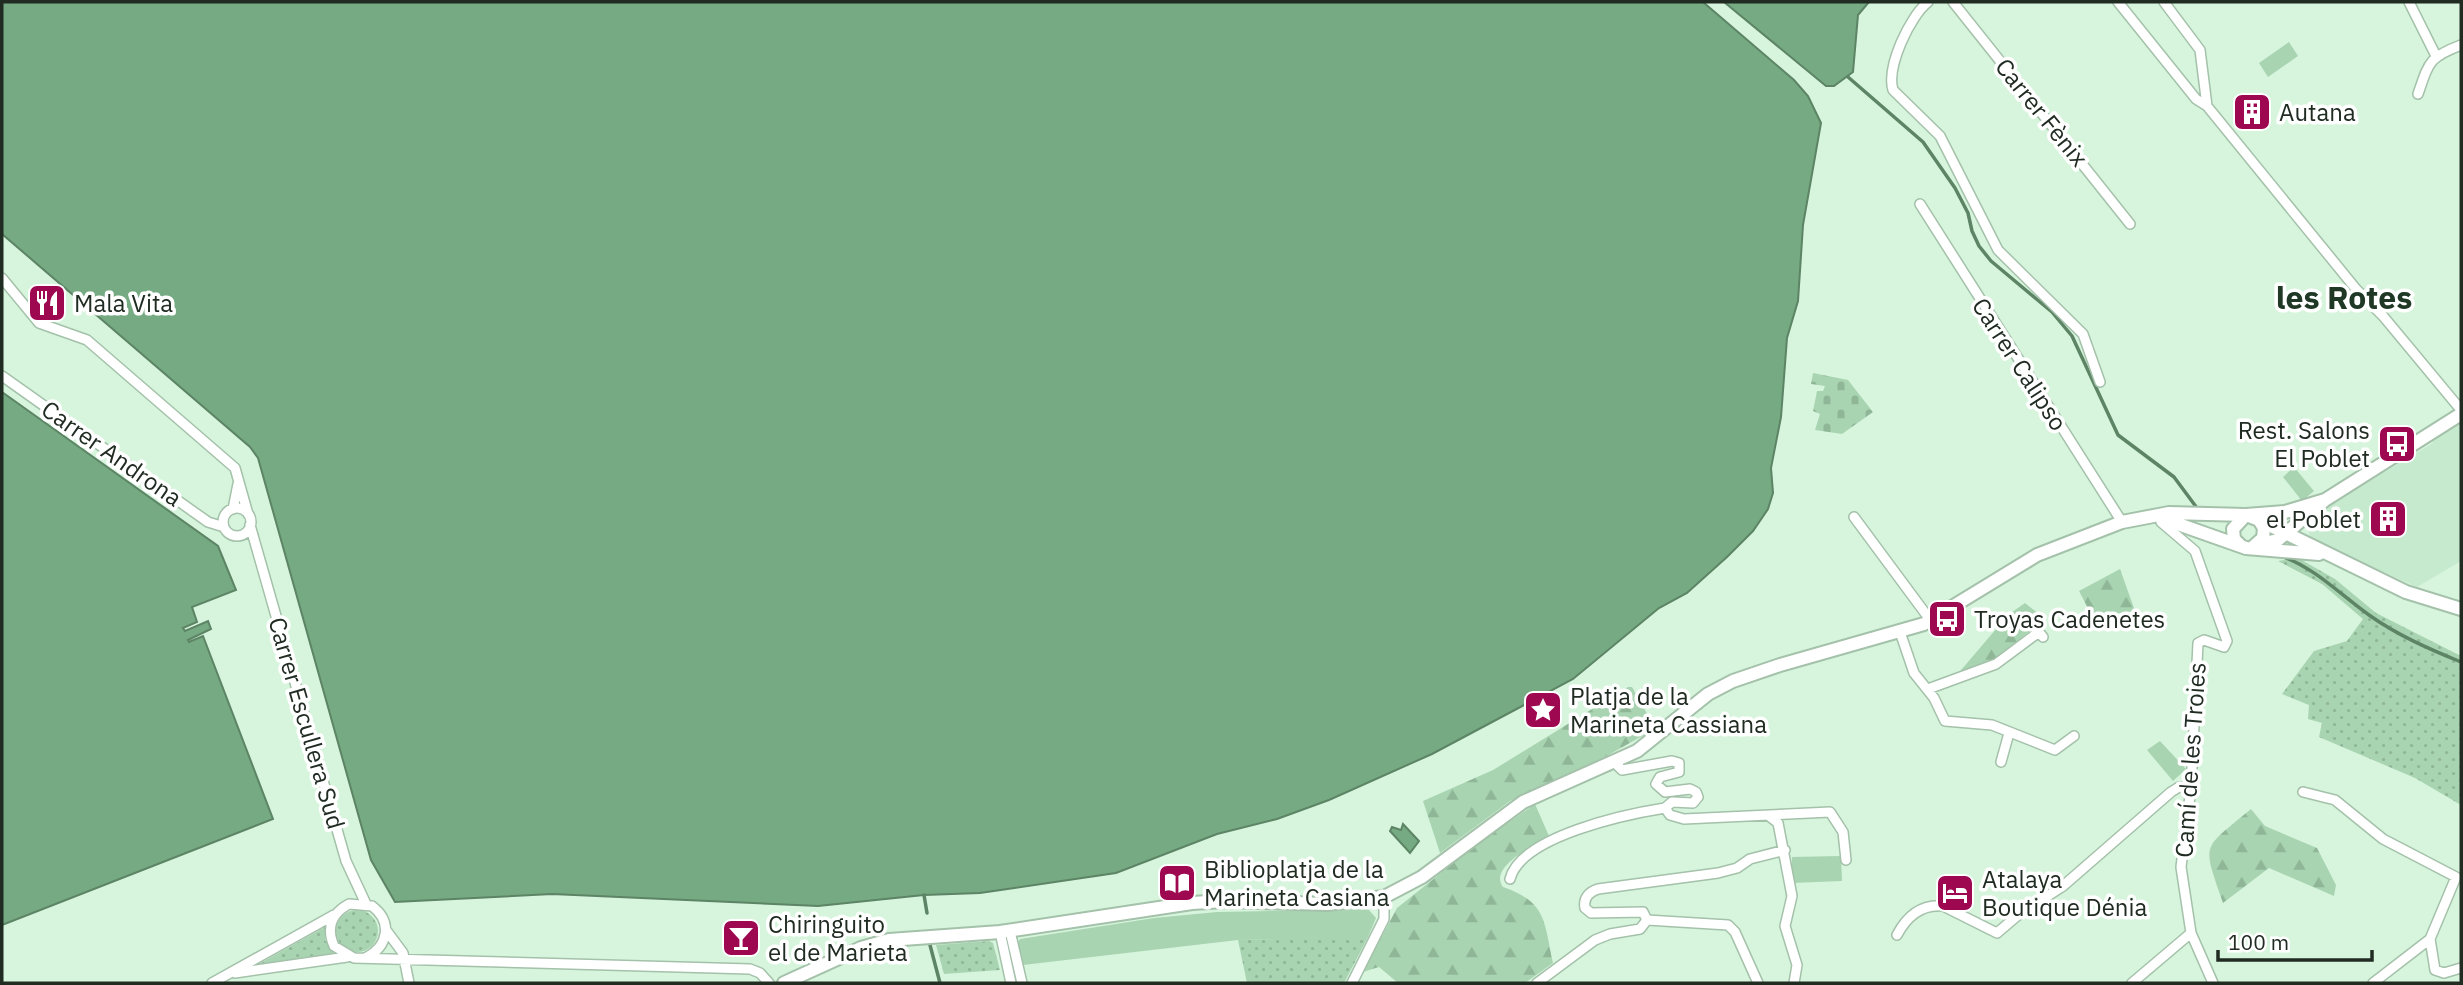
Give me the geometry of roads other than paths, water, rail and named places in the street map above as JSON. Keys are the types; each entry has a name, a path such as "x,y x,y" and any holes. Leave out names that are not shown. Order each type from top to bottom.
{"street":[{"path":"1928,2 1913,15 1902,41 1891,81 1893,90 1940,136 1998,250 2083,334 2100,382"},
{"name":"Carrer Fènix","path":"1953,2 2130,224"},
{"path":"2118,2 2196,99 2207,106 2356,289 2383,316 2461,412 2325,500 2274,542 2253,547 2234,539 2233,529 2246,515"},
{"path":"2164,2 2200,50 2207,106"},
{"path":"2409,2 2435,54"},
{"path":"2418,94 2428,65 2435,54 2461,45"},
{"name":"Carrer Calipso","path":"1920,204 2122,522"},
{"path":"4,281 39,323 87,340 235,468 248,514 250,526 240,536 232,535 224,527 226,514 233,509 241,509 248,514"},
{"name":"Carrer Androna","path":"2,376 208,522 224,527"},
{"path":"233,509 239,488 235,468"},
{"path":"785,983 881,942 1005,932 1192,903 1225,901 1327,904 1384,897 1422,877 1515,807 1614,762 1656,738 1716,689 1780,665 1931,621 2037,555 2122,522 2192,512 2246,515 2293,511 2325,500"},
{"path":"2246,515 2406,592 2461,609"},
{"path":"1854,517 1931,621"},
{"path":"2146,517 2176,522 2253,547 2330,556"},
{"name":"Camí de les Troies","path":"2146,517 2164,523 2195,551 2227,641 2224,647 2204,640 2198,643 2191,788 2181,867 2192,933 2213,983"},
{"path":"2253,547 2264,528 2259,520"},
{"name":"Carrer Escullera Sud","path":"250,526 355,884 366,904"},
{"name":"Carrer Escullera Sud","path":"240,536 250,543 261,563"},
{"path":"1900,632 1914,673 1928,689 1942,716 1950,723 1992,725 2055,750 2074,736"},
{"path":"1928,689 1996,664 2039,632 2043,637"},
{"path":"2001,762 2009,733"},
{"path":"1510,879 1514,868 1523,859 1553,841 1607,820 1665,808 1669,803 1693,803 1698,797 1696,792 1690,789 1665,792 1657,788 1660,777 1679,772 1679,763 1672,761 1625,770 1614,762"},
{"path":"1897,935 1909,916 1934,905 1943,906 1997,933 2017,916 2063,886 2171,792 2179,787 2191,788"},
{"path":"2303,792 2335,800 2377,835 2456,877"},
{"path":"1665,808 1670,815 1684,820 1830,812 1843,832 1846,860"},
{"path":"1769,816 1778,822 1792,896 1785,926 1797,965 1794,983"},
{"path":"1647,920 1641,910 1591,914 1585,901 1589,893 1598,889 1718,873 1737,868 1751,859 1785,850"},
{"path":"2373,983 2430,939 2461,866"},
{"path":"349,904 355,884"},
{"path":"1352,983 1384,919 1384,897"},
{"path":"212,983 349,904 366,904 378,911 386,930 405,960 409,983"},
{"path":"335,914 331,938 340,952 347,957"},
{"path":"1537,983 1587,945 1610,934 1640,929 1647,920"},
{"path":"1647,920 1728,925 1735,932 1758,983"},
{"path":"367,957 381,947 386,930"},
{"path":"1005,932 1012,983"},
{"path":"1005,932 1022,983"},
{"path":"2132,983 2192,933"},
{"path":"2430,939 2435,970 2444,973 2461,968"},
{"path":"230,974 347,957 367,957 750,969 760,973 769,983"}],"waterway":[{"path":"1848,77 1923,142 1955,188 1968,213 1979,246 1991,261 2052,312 2072,336 2118,435 2174,477 2197,508"},
{"path":"2284,557 2318,575 2391,629 2461,662"},
{"path":"924,895 927,913"},
{"path":"930,945 940,983"}],"place":[{"name":"Autana","path":"2252,112"},
{"name":"Mala Vita","path":"47,303"},
{"name":"Rest. Salons El Poblet","path":"2397,444"},
{"name":"el Poblet","path":"2388,519"},
{"name":"Troyas Cadenetes","path":"1947,619"},
{"name":"Platja de la Marineta Cassiana","path":"1543,710"},
{"name":"Biblioplatja de la Marineta Casiana","path":"1177,883"},
{"name":"Atalaya Boutique Dénia","path":"1955,893"},
{"name":"Chiringuito el de Marieta","path":"741,938"}],"district":[{"name":"les Rotes","path":"2344,297"}]}
